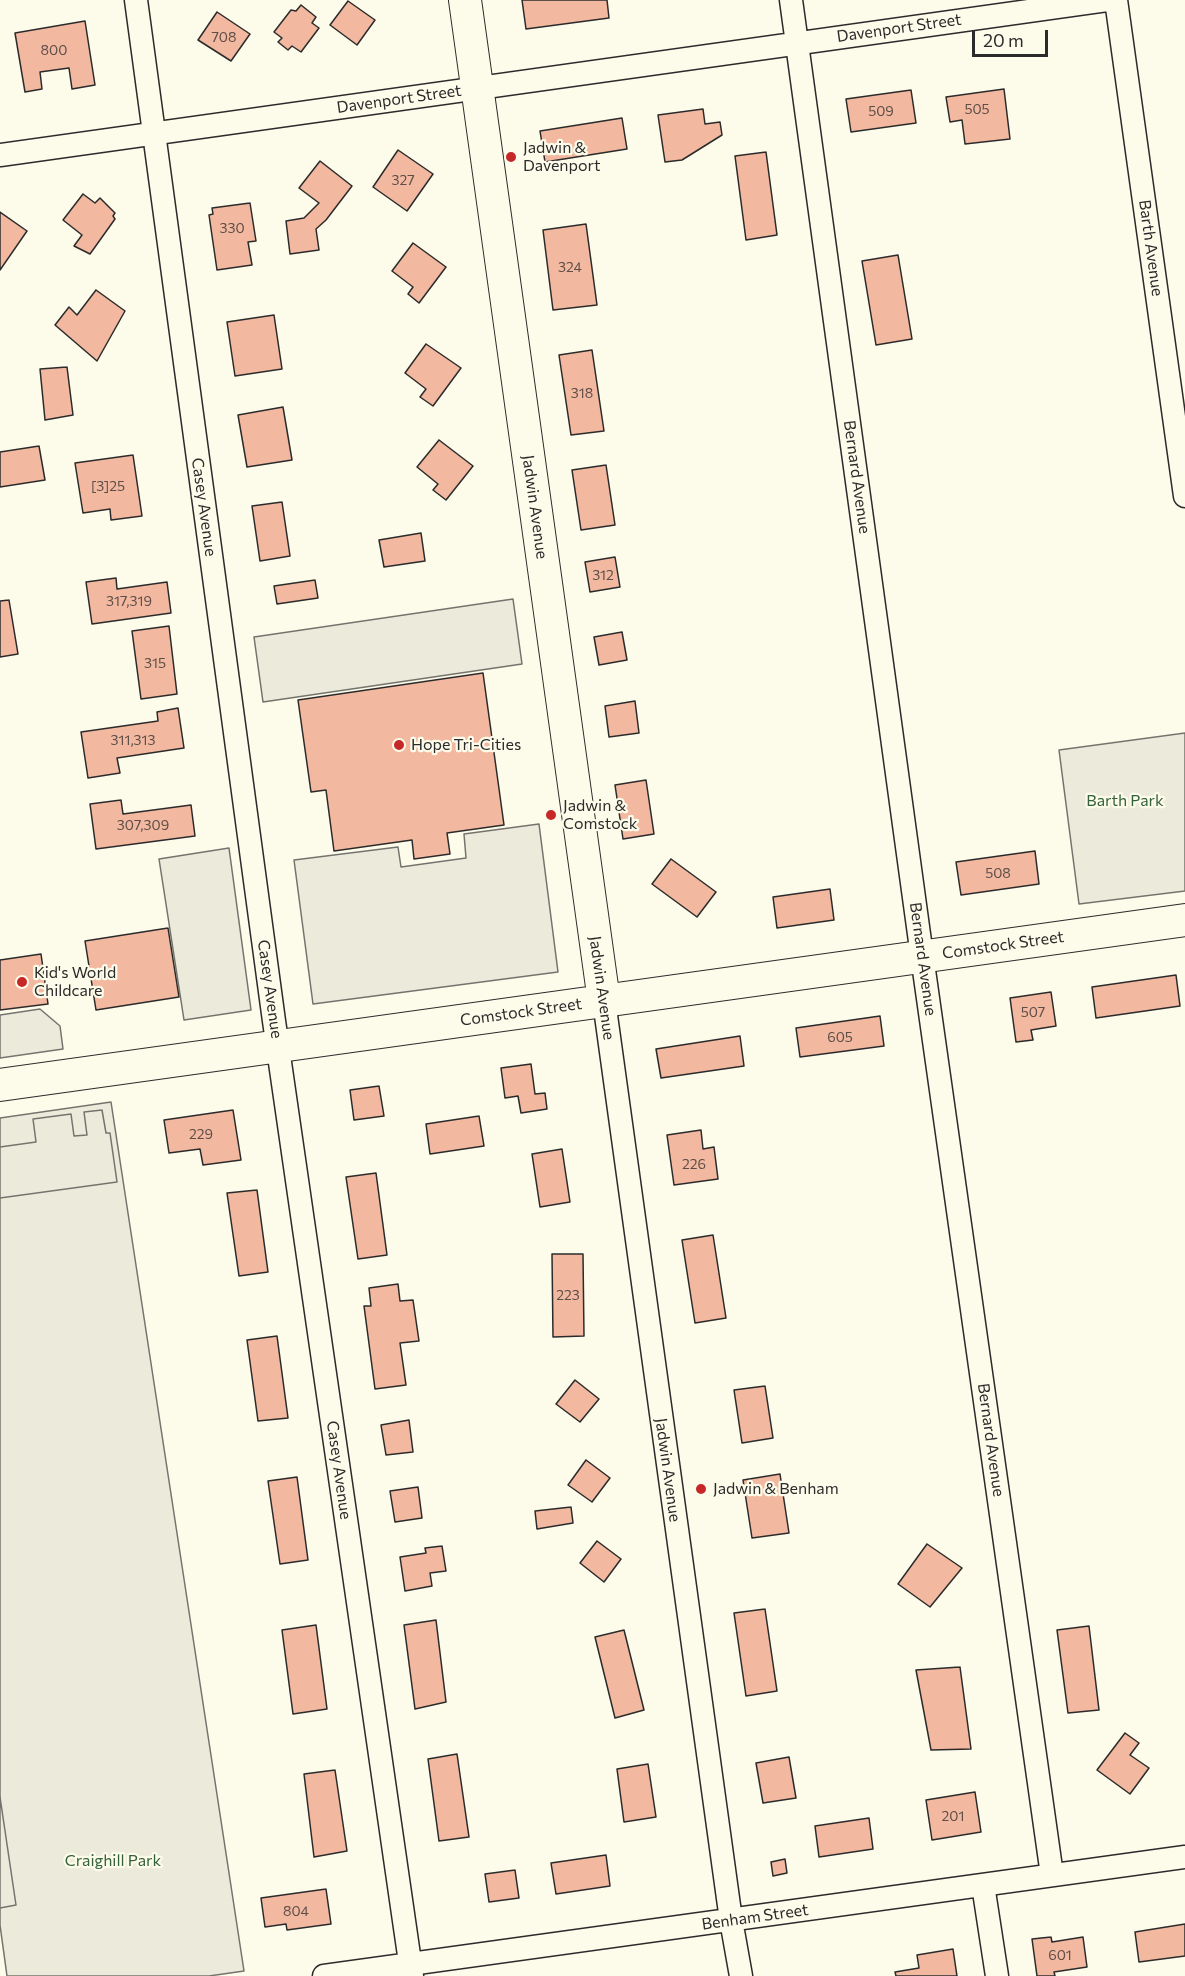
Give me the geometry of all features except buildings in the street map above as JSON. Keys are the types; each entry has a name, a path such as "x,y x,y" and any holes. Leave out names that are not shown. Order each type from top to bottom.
{"street":[{"name":"Casey Avenue","path":"136,0 278,1046 411,1970"},
{"name":"Jadwin Avenue","path":"465,0 731,1920 741,1976"},
{"path":"791,0 798,42"},
{"name":"Davenport Street","path":"0,155 1107,0"},
{"name":"Barth Avenue","path":"1116,0 1185,496"},
{"name":"Bernard Avenue","path":"798,42 922,957 1052,1875"},
{"name":"Comstock Street","path":"0,1085 1185,920"},
{"name":"Benham Street","path":"324,1976 411,1970 731,1920 1185,1857"},
{"path":"983,1885 997,1976"}],"green space":[{"name":"Barth Park","path":"1185,733 1185,891 1079,904 1059,750"},
{"path":"40,1009 60,1026 63,1049 0,1058 0,1015"},
{"name":"Craighill Park","path":"111,1102 244,1971 209,1976 7,1976 0,1925 0,1118"}],"shaded area":[{"path":"513,599 522,664 263,702 254,637"},
{"path":"539,824 558,972 313,1004 294,860 398,847 401,867 466,858 464,834"},
{"path":"229,848 251,1010 184,1020 159,859"},
{"path":"102,1110 106,1133 110,1133 117,1182 0,1198 0,1147 36,1142 33,1119 71,1114 74,1136 87,1135 84,1112"},
{"path":"0,1797 16,1905 0,1908"}],"place":[{"name":"Jadwin & Davenport","path":"511,157"},
{"name":"Hope Tri-Cities","path":"399,745"},
{"name":"Jadwin & Comstock","path":"551,815"},
{"name":"Kid's World Childcare","path":"22,982"},
{"name":"Jadwin & Benham","path":"701,1489"}]}
